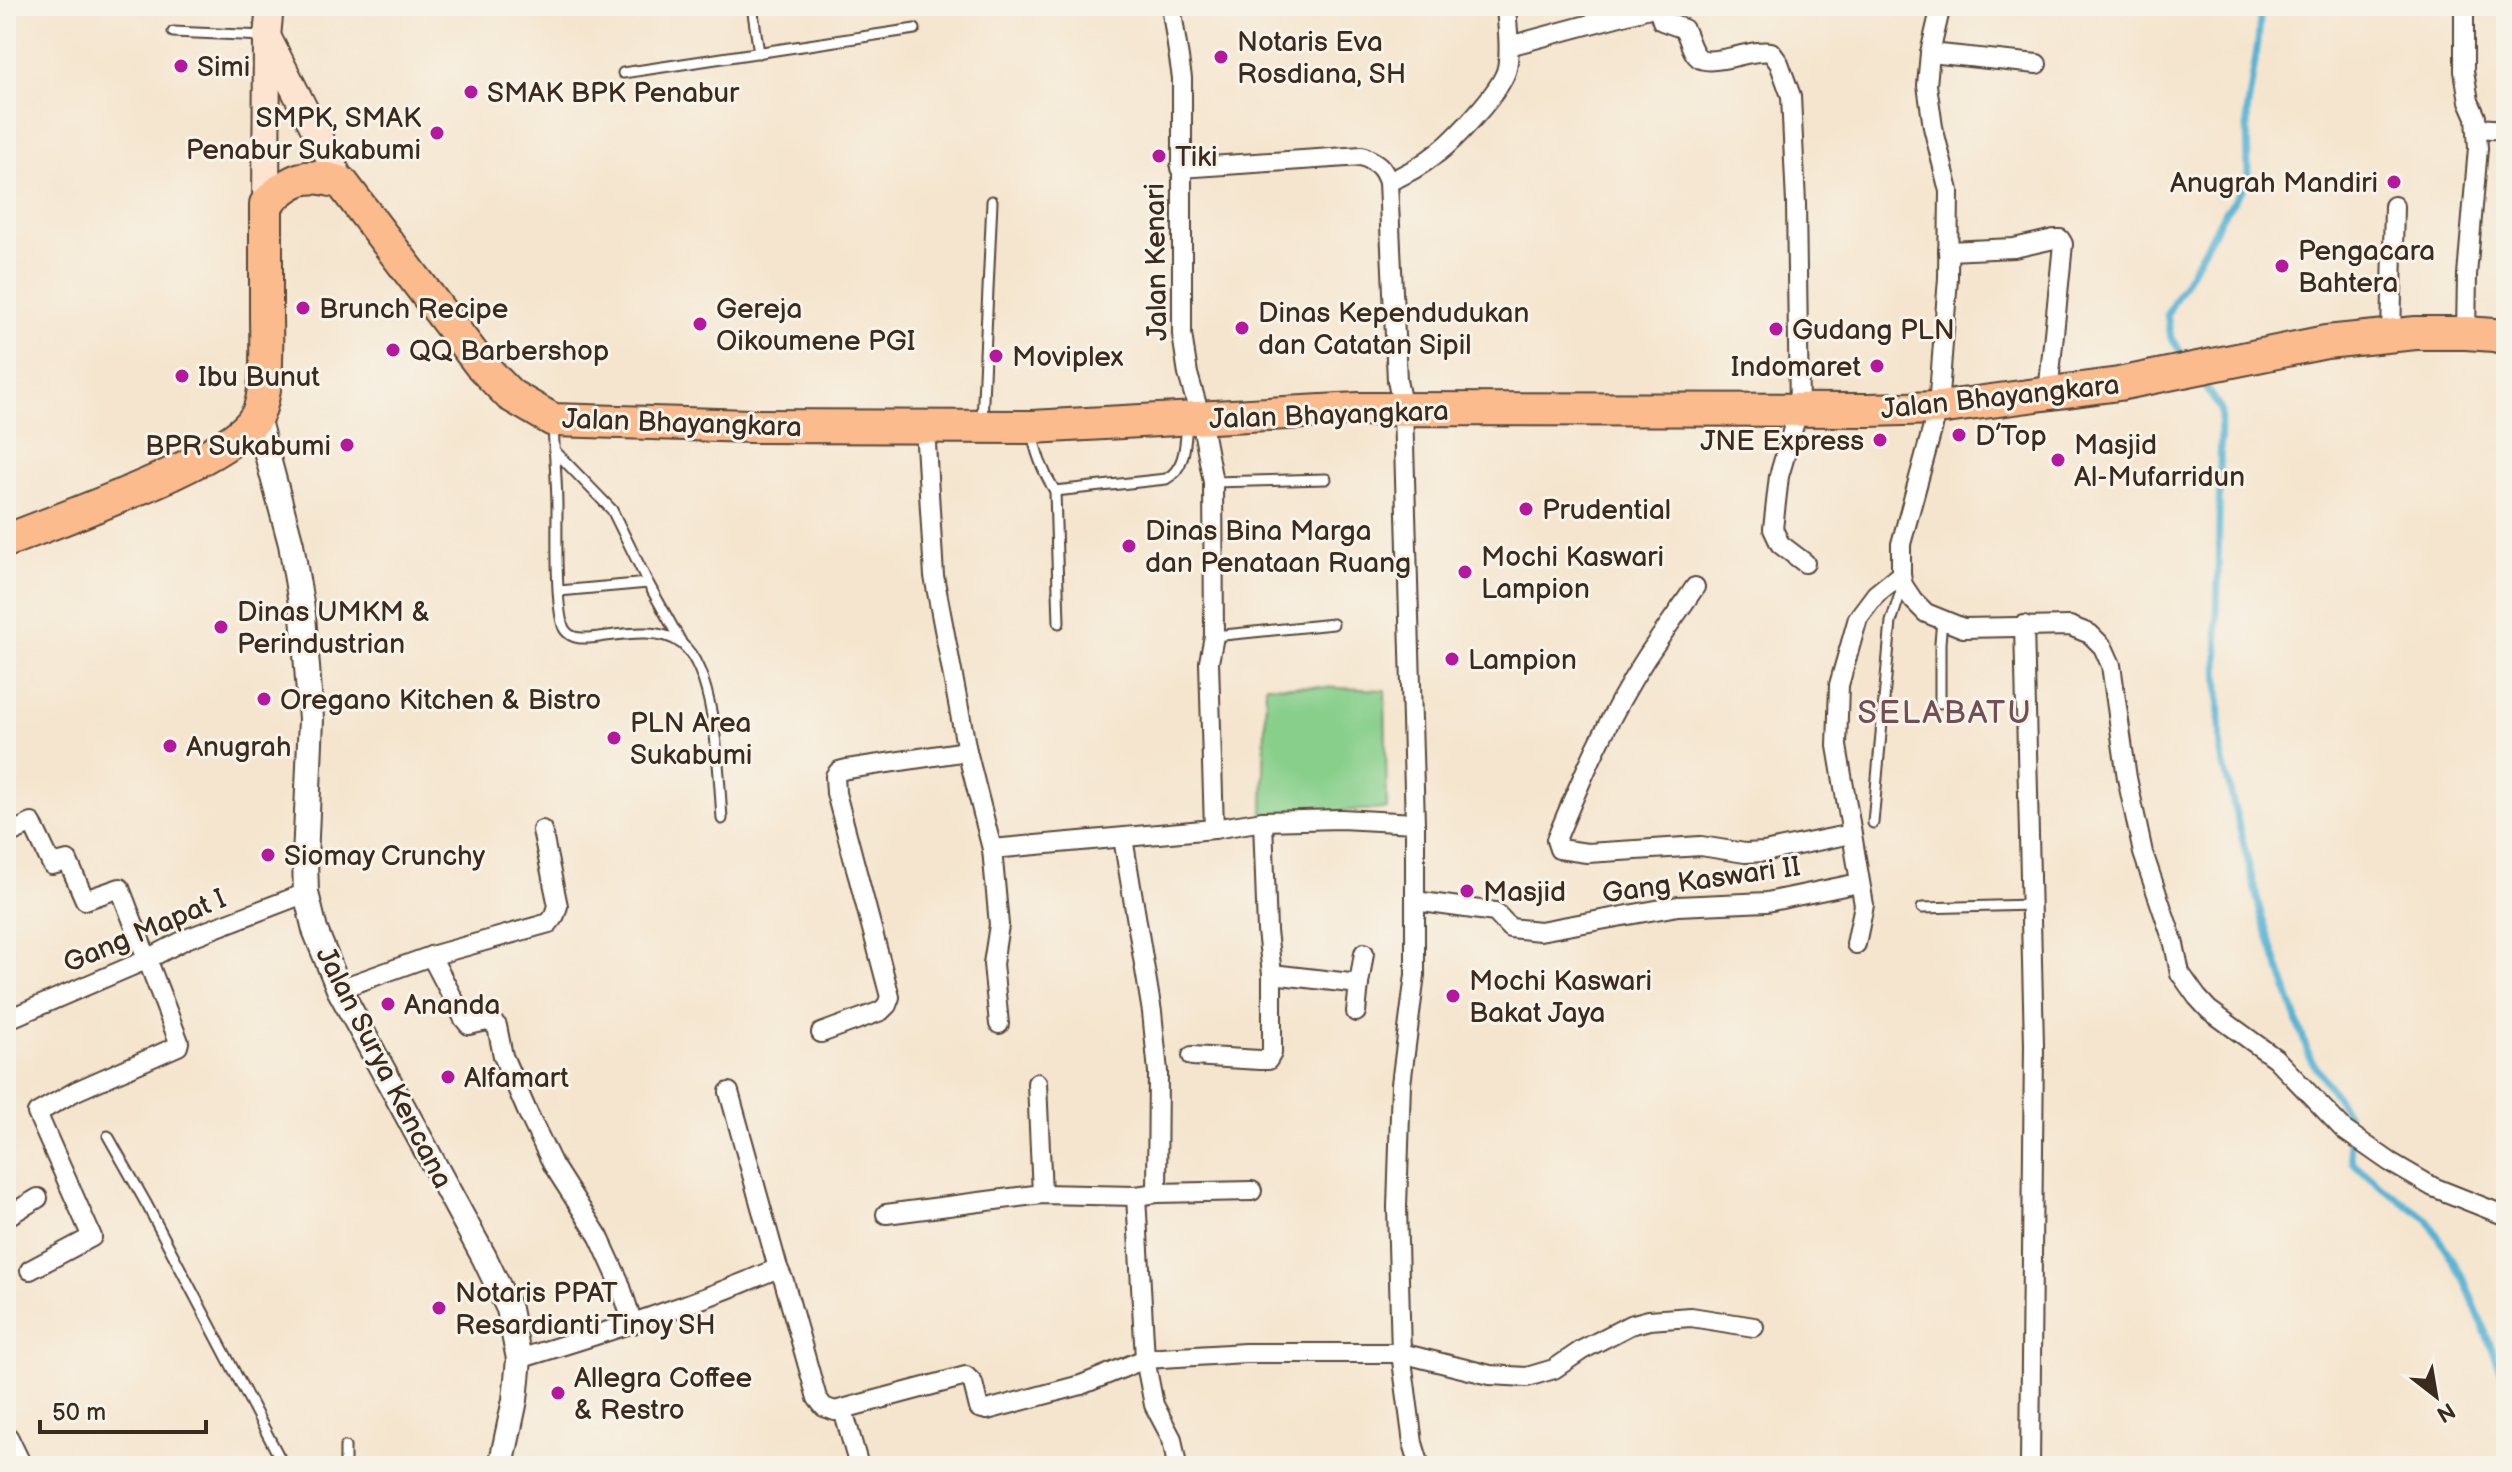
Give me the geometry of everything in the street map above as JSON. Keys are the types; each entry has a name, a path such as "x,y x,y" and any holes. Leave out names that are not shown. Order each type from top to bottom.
{"highway":[{"path":"266,204 282,187 303,177 323,176 342,183"},
{"name":"Jalan Bhayangkara","path":"342,183 480,364 553,435 751,426 1032,427 1359,409 1938,408 2191,371 2326,342 2466,333 2506,338"},
{"name":"Jalan Surya Kencana","path":"257,417 266,352 266,204"},
{"path":"6,541 208,456 236,438 257,417"}],"main road":[{"name":"Jalan Surya Kencana","path":"266,204 270,6"},
{"path":"267,37 342,183"}],"street":[{"name":"Jalan Kenari","path":"1171,6 1182,78 1182,334 1194,419 1213,482 1214,636 1209,662 1214,829"},
{"path":"1388,182 1409,173 1439,152 1496,91 1507,69 1506,6"},
{"path":"1509,46 1657,6 1664,23 1684,29 1701,59 1714,60 1767,51 1774,55 1787,79 1791,96 1799,408 1779,476 1773,529 1780,544 1805,563"},
{"path":"1941,6 1930,53 1927,85 1949,191 1938,408 1901,544 1902,580 1913,600 1926,613 1963,628 2070,626 2090,634 2103,647 2113,677 2127,778 2143,853 2174,944 2180,973 2209,1010 2275,1058 2344,1130 2433,1187 2506,1216"},
{"path":"2464,6 2464,71 2478,128 2478,170 2467,275 2466,333"},
{"path":"1930,53 2037,64"},
{"path":"2478,128 2506,130"},
{"path":"1180,168 1362,156 1377,162 1388,182 1397,380 1403,410 1415,823 1415,975 1401,1084 1397,1207 1401,1353 1413,1443 1420,1466"},
{"path":"2391,336 2394,206"},
{"path":"1948,251 2014,248 2060,239 2063,244 2048,394"},
{"name":"Jalan Surya Kencana","path":"257,417 291,544 303,615 311,719 306,893 315,930 339,989 509,1309 519,1359 515,1400 501,1466"},
{"path":"925,427 934,576 967,751 992,849 999,925 993,964 999,1024"},
{"path":"1856,944 1863,914 1837,746 1839,685 1858,618 1876,594 1902,580"},
{"path":"1695,587 1645,660 1601,738 1574,796 1556,845 1559,849 1581,853 1701,846 1745,853 1851,834"},
{"path":"2024,625 2034,1045 2030,1466"},
{"path":"821,1033 881,1011 890,997 836,793 835,776 847,769 967,751"},
{"path":"992,849 1214,829 1263,821 1341,819 1415,823"},
{"path":"1192,1056 1268,1060 1272,1053 1272,974 1267,931 1263,821"},
{"path":"6,835 32,823 52,865 68,861 85,900 120,888 179,1042 178,1046 76,1091 37,1113 92,1237 30,1270"},
{"path":"339,989 431,956 549,923 558,906 542,830"},
{"path":"1123,838 1157,1057 1157,1193"},
{"name":"Gang Kaswari II","path":"1415,901 1495,912 1510,928 1540,931 1678,906 1767,902 1859,883"},
{"name":"Gang Mapat I","path":"6,1020 146,960 186,939 306,893"},
{"path":"1356,1012 1364,953"},
{"path":"431,956 469,1025 487,1021 497,1026 503,1056 527,1111 553,1165 599,1237 619,1281 633,1324"},
{"path":"1272,974 1359,984"},
{"path":"1037,1083 1042,1194"},
{"path":"729,1092 817,1398 824,1407 835,1411 966,1376 973,1383 979,1408 987,1410 1081,1385 1145,1359 1245,1353 1401,1353 1490,1375 1527,1377 1554,1369 1582,1350 1630,1325 1649,1320 1691,1317 1754,1327"},
{"path":"886,1214 1042,1194 1136,1196 1252,1191"},
{"path":"1136,1196 1145,1359 1154,1405 1172,1439 1177,1466"},
{"path":"6,1217 38,1198"},
{"path":"519,1359 633,1324 778,1268"},
{"path":"843,1410 859,1466"},
{"path":"6,1439 19,1466"}],"lane":[{"path":"752,6 759,53"},
{"path":"623,73 915,29"},
{"path":"173,32 267,37"},
{"path":"982,427 992,201"},
{"path":"1055,491 1166,479 1176,474 1194,419"},
{"path":"1032,427 1034,448 1055,491 1059,623"},
{"path":"553,435 612,510 648,583 692,657 707,692 714,728 722,819"},
{"path":"553,435 559,591 563,625 567,632 575,637 636,633 667,636 682,644"},
{"path":"2503,497 2506,449"},
{"path":"1213,482 1326,479"},
{"path":"1873,823 1891,622 1902,580"},
{"path":"559,591 648,583"},
{"path":"1940,703 1942,620"},
{"path":"1214,636 1333,624"},
{"path":"1922,908 2031,905"},
{"path":"108,1136 284,1466"},
{"path":"345,1447 345,1466"}],"green space":[{"path":"1266,685 1385,690 1387,809 1263,814"}],"waterway":[{"path":"2188,362 2171,338 2167,314 2222,217 2248,181 2247,113 2261,6"},
{"path":"2199,378 2221,410 2217,627 2221,754 2262,918 2310,1058 2347,1113 2348,1127"},
{"path":"2349,1139 2352,1162 2428,1220 2464,1279 2506,1384"}],"place":[{"name":"Notaris Eva Rosdiana, SH","path":"1221,57"},
{"name":"Simi","path":"181,66"},
{"name":"SMAK BPK Penabur","path":"471,92"},
{"name":"SMPK, SMAK Penabur Sukabumi","path":"437,133"},
{"name":"Tiki","path":"1159,156"},
{"name":"Anugrah Mandiri","path":"2394,182"},
{"name":"Pengacara Bahtera","path":"2282,266"},
{"name":"Brunch Recipe","path":"303,308"},
{"name":"Gereja Oikoumene PGI","path":"700,324"},
{"name":"Dinas Kependudukan dan Catatan Sipil","path":"1242,328"},
{"name":"Gudang PLN","path":"1776,329"},
{"name":"QQ Barbershop","path":"393,350"},
{"name":"Moviplex","path":"996,356"},
{"name":"Indomaret","path":"1877,366"},
{"name":"Ibu Bunut","path":"182,376"},
{"name":"D’Top","path":"1959,435"},
{"name":"JNE Express","path":"1880,440"},
{"name":"BPR Sukabumi","path":"347,445"},
{"name":"Masjid Al-Mufarridun","path":"2058,460"},
{"name":"Prudential","path":"1526,509"},
{"name":"Dinas Bina Marga dan Penataan Ruang","path":"1129,546"},
{"name":"Mochi Kaswari Lampion","path":"1465,572"},
{"name":"Dinas UMKM & Perindustrian","path":"221,627"},
{"name":"Lampion","path":"1452,659"},
{"name":"Oregano Kitchen & Bistro","path":"264,699"},
{"name":"PLN Area Sukabumi","path":"614,738"},
{"name":"Anugrah","path":"170,746"},
{"name":"Siomay Crunchy","path":"268,855"},
{"name":"Masjid","path":"1467,891"},
{"name":"Mochi Kaswari Bakat Jaya","path":"1453,996"},
{"name":"Ananda","path":"388,1004"},
{"name":"Alfamart","path":"448,1077"},
{"name":"Notaris PPAT Resardianti Tinoy SH","path":"439,1308"},
{"name":"Allegra Coffee & Restro","path":"558,1393"}],"district":[{"name":"SELABATU","path":"1945,712"}]}
